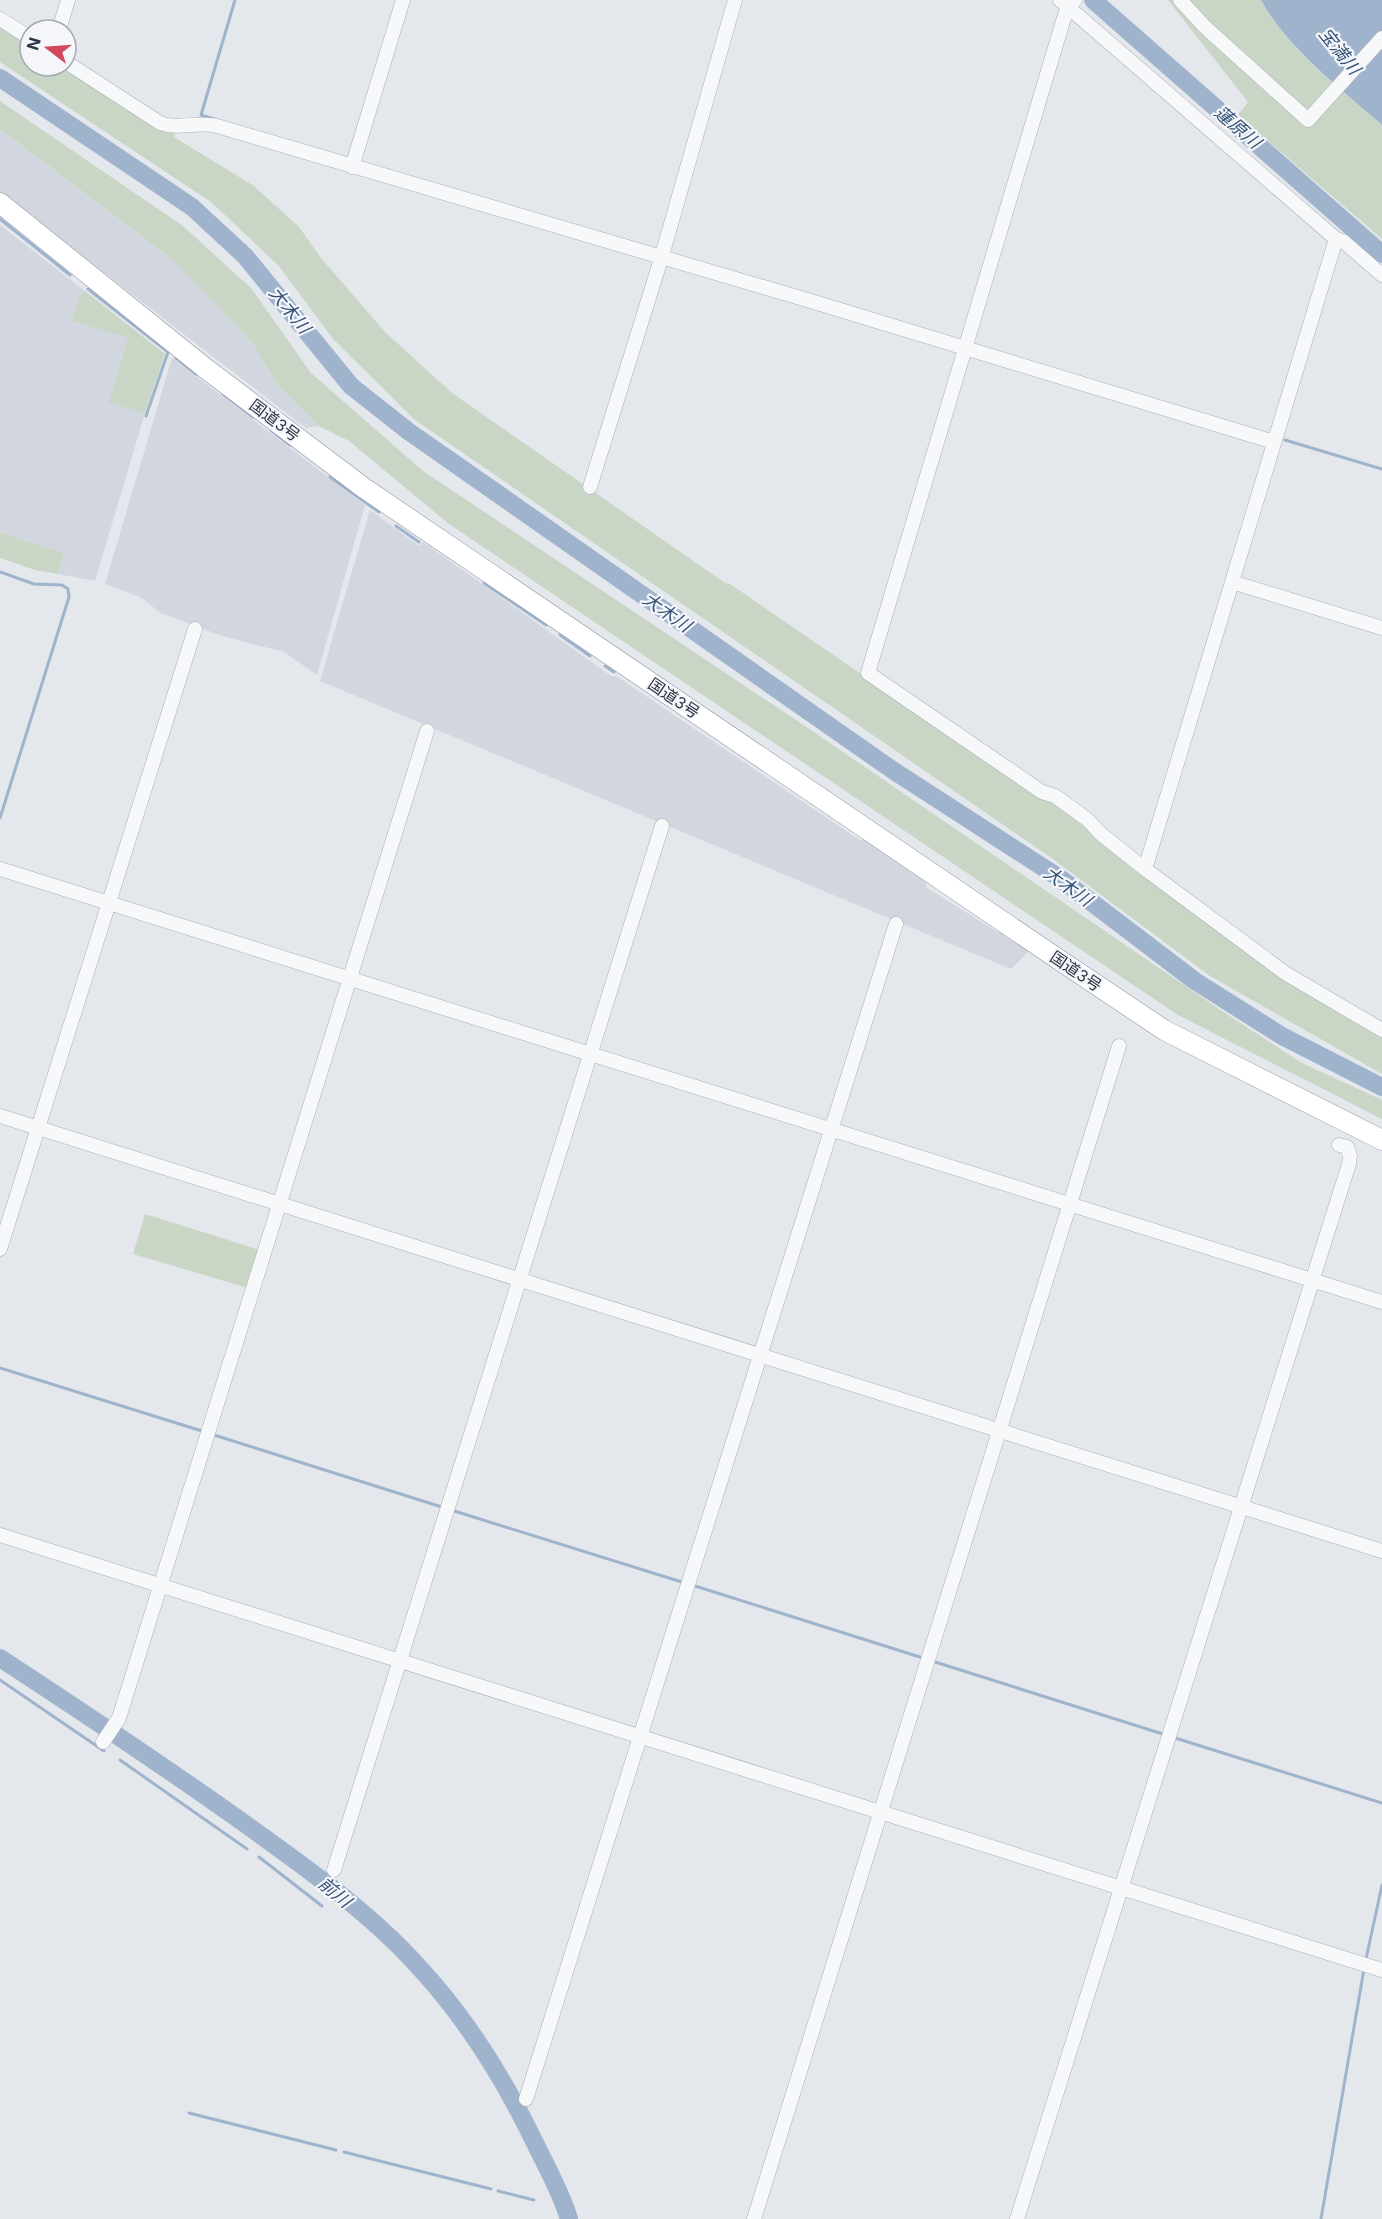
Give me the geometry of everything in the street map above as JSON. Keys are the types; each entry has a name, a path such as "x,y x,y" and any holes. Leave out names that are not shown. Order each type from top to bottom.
{"highway":[{"name":"国道3号","path":"0,203 205,368 364,488 1038,946 1164,1030 1382,1140"}],"street":[{"path":"63,18 68,0"},
{"path":"352,167 403,0"},
{"path":"590,487 661,259 735,0"},
{"path":"1179,0 1204,27 1308,120 1382,38"},
{"path":"1382,275 1343,241 1336,239 1068,2 966,351 868,673 1042,792 1055,796 1088,820 1101,834 1145,869 1286,973 1382,1030"},
{"path":"0,19 18,30"},
{"path":"78,70 160,123 179,128 207,123 661,259 814,302 966,351 1274,442"},
{"path":"1145,869 1336,239"},
{"path":"1232,582 1382,628"},
{"path":"0,1249 195,629"},
{"path":"103,1742 119,1718 277,1205 427,731"},
{"path":"334,1870 662,826"},
{"path":"0,869 1382,1302"},
{"path":"526,2099 896,924"},
{"path":"754,2219 1119,1046"},
{"path":"0,1116 1382,1551"},
{"path":"1017,2219 1242,1508 1350,1156 1347,1147 1339,1144"},
{"path":"0,1535 1378,1968"}],"shaded area":[{"path":"0,129 172,259 252,342 275,381 319,426 306,428 0,193"},
{"path":"0,225 85,291 79,297 73,321 128,338 110,402 145,413 95,581 58,574 64,553 0,532"},
{"path":"172,358 365,505 317,675 284,652 222,636 161,613 140,597 105,584"},
{"path":"370,510 419,546 423,542 611,676 616,676 861,841 867,838 927,879 926,887 997,932 1001,930 1030,950 1011,969 320,681"}],"green space":[{"path":"1168,0 1261,0 1272,18 1300,52 1382,125 1382,239 1238,115 1248,102"},
{"path":"0,24 18,35 18,74 0,62"},
{"path":"78,74 175,132 174,137 254,186 299,227 321,258 385,332 452,393 725,583 730,584 1061,806 1382,1034 1382,1074 1210,976 1053,859 415,420 333,339 279,266 211,202 24,78 78,78"},
{"path":"0,101 183,226 251,288 311,373 423,471 802,724 1219,1009 1300,1062 1382,1100 1382,1119 1178,1015 449,524 349,441 319,426 275,381 252,342 172,259 0,129"},
{"path":"85,291 165,354 145,413 109,403 128,338 72,321 79,297"},
{"path":"0,532 64,553 58,574 35,570 0,558"},
{"path":"145,1214 260,1250 248,1288 133,1254"}],"water":[{"name":"宝満川","path":"1261,0 1382,0 1382,125 1300,51 1272,18"}],"waterway":[{"path":"217,120 201,115 235,0"},
{"name":"蓮原川","path":"1093,0 1382,254"},
{"name":"大木川","path":"0,78 192,207 245,256 351,386 408,431 894,771 1061,879 1195,981 1282,1036 1382,1087"},
{"path":"0,219 70,275"},
{"path":"88,289 168,352 146,416"},
{"path":"176,358 196,374"},
{"path":"223,394 253,417"},
{"path":"271,430 290,445"},
{"path":"1285,440 1382,469"},
{"path":"330,477 379,512"},
{"path":"396,526 419,542"},
{"path":"0,572 34,584 62,585 68,589 69,597 0,818"},
{"path":"484,583 546,625"},
{"path":"560,635 590,656"},
{"path":"605,666 614,672"},
{"path":"0,1368 205,1432"},
{"path":"211,1434 445,1508"},
{"path":"451,1510 685,1583"},
{"path":"692,1585 923,1658"},
{"name":"前川","path":"0,1658 248,1826 336,1891 378,1926 434,1984 482,2048 522,2117 562,2199 569,2219"},
{"path":"932,1661 1166,1735"},
{"path":"0,1680 104,1751"},
{"path":"1172,1737 1382,1803"},
{"path":"120,1760 247,1849"},
{"path":"259,1857 322,1906"},
{"path":"1366,1959 1382,1885"},
{"path":"1321,2219 1364,1969"},
{"path":"189,2113 336,2150"},
{"path":"344,2152 491,2189"},
{"path":"498,2191 534,2200"}]}
